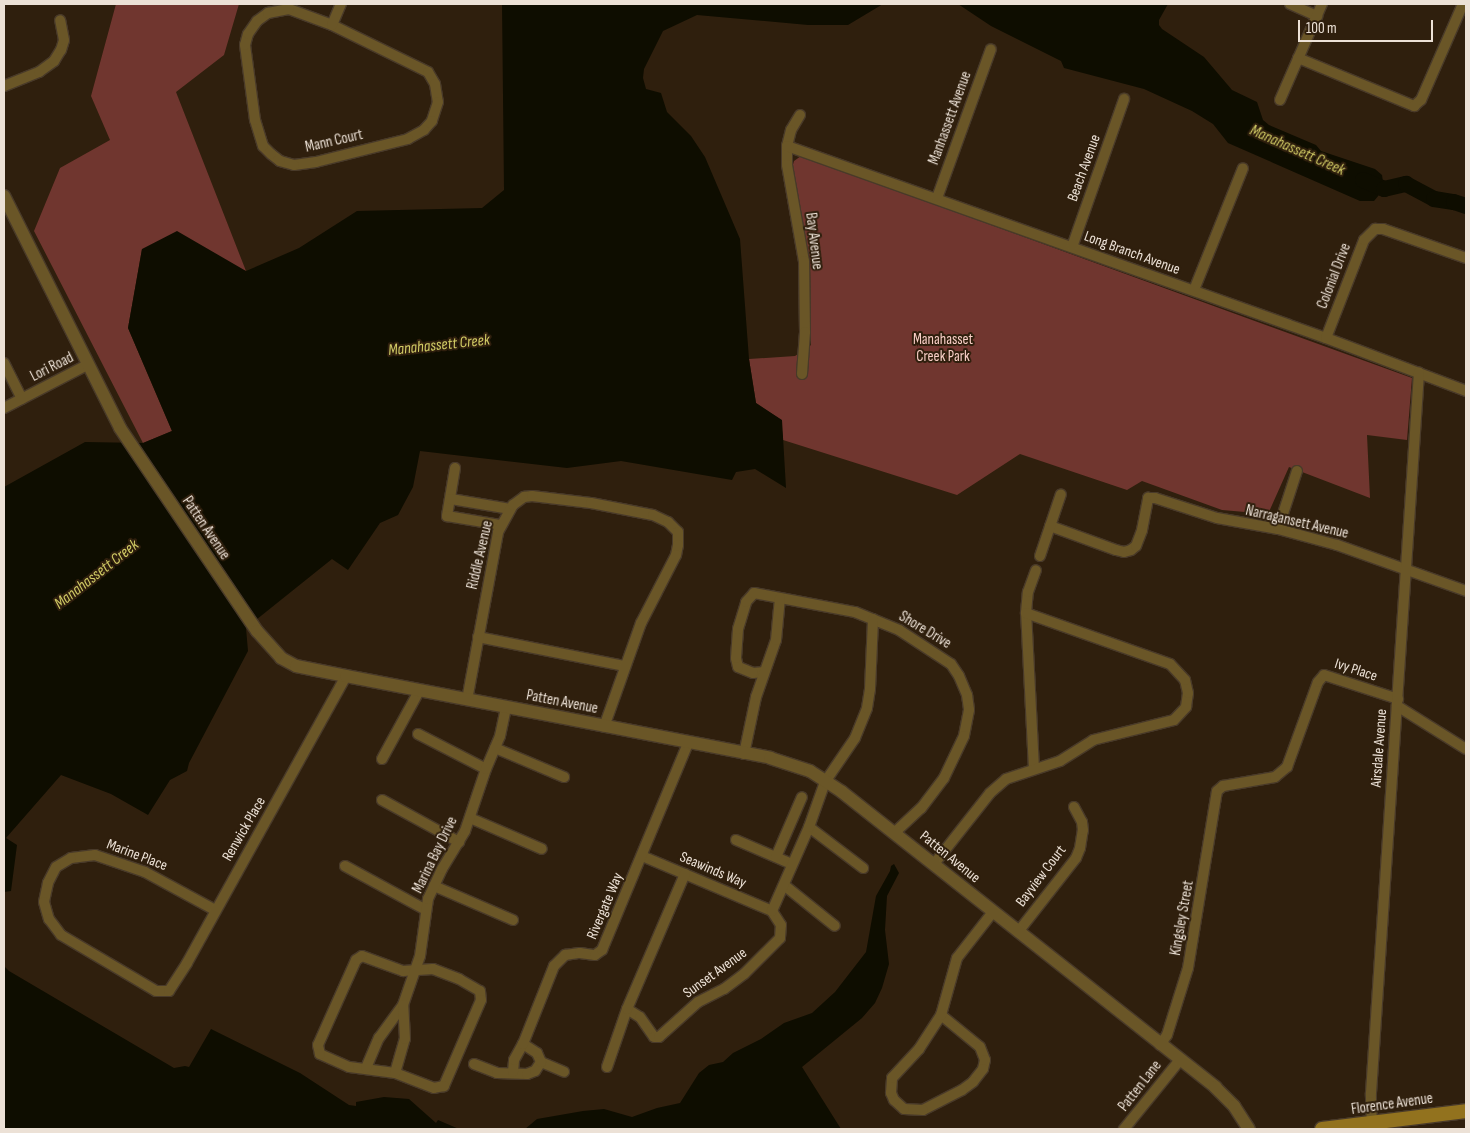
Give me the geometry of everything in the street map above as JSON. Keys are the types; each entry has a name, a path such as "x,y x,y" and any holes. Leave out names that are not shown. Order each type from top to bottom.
{"main road":[{"name":"Florence Avenue","path":"1322,1129 1372,1127 1466,1111"}],"street":[{"path":"332,25 341,4"},
{"path":"1290,4 1317,16"},
{"path":"1280,100 1322,4"},
{"path":"1298,58 1414,106 1421,100 1463,4"},
{"name":"Mann Court","path":"277,10 297,10 332,25 428,72 438,94 436,112 424,130 408,139 316,162 294,165 285,163 263,146 258,134 245,56 248,34 257,21 277,10"},
{"path":"4,86 39,72 58,56 64,40 60,20"},
{"name":"Manhassett Avenue","path":"937,198 991,49"},
{"name":"Beach Avenue","path":"1072,247 1124,100"},
{"name":"Bay Avenue","path":"800,116 791,130 787,146 787,164 804,261 805,332 802,374"},
{"name":"Long Branch Avenue","path":"787,146 1194,290 1466,391"},
{"path":"1194,290 1243,168"},
{"name":"Patten Avenue","path":"4,196 120,428 257,631 274,652 292,664 419,691 744,754 796,766 810,772 842,792 1160,1046 1215,1087 1234,1106 1249,1129"},
{"name":"Colonial Drive","path":"1326,338 1364,240 1375,229 1383,229 1464,258"},
{"path":"1464,258 1466,246"},
{"path":"4,364 22,399"},
{"name":"Lori Road","path":"4,408 87,365"},
{"name":"Airsdale Avenue","path":"1372,1127 1371,1093 1419,373"},
{"path":"455,468 448,516 501,525"},
{"path":"1278,529 1297,471"},
{"path":"1040,556 1061,494"},
{"path":"510,509 517,501 532,496 591,503 653,515 668,522 678,532 676,554 641,623 604,727"},
{"name":"Narragansett Avenue","path":"1050,526 1124,552 1136,546 1142,530 1148,498 1162,499 1232,522 1278,529 1337,545 1466,591"},
{"name":"Riddle Avenue","path":"450,499 510,509 501,525 467,700"},
{"path":"1034,769 1026,613 1028,592 1036,570"},
{"name":"Shore Drive","path":"764,672 753,673 738,667 736,658 738,629 746,602 752,594 840,608 873,619 899,630 948,661 960,676 968,704 964,736 944,778 921,808 894,833"},
{"path":"744,754 764,672 771,658 776,640 780,598"},
{"path":"934,864 995,787 1006,779 1060,761 1093,740 1174,720 1186,706 1188,693 1183,676 1170,664 1026,613"},
{"path":"772,911 809,827 825,782 855,738 867,708 870,689 873,619"},
{"path":"478,637 625,666"},
{"name":"Ivy Place","path":"1217,791 1223,786 1275,777 1287,767 1296,748 1318,682 1324,675 1397,702"},
{"name":"Renwick Place","path":"163,992 169,991 176,982 346,676"},
{"path":"382,759 419,691"},
{"path":"1397,702 1466,749"},
{"name":"Marina Bay Drive","path":"366,1068 379,1038 402,1005 420,956 426,910 434,886 459,842 470,818 486,768 500,736 506,708"},
{"path":"418,734 486,768"},
{"name":"Rivergate Way","path":"513,1072 514,1060 523,1044 529,1023 558,960 572,953 595,955 602,950 688,744"},
{"path":"496,748 564,777"},
{"name":"Kingsley Street","path":"1160,1046 1167,1035 1188,968 1217,791"},
{"path":"776,857 802,797"},
{"path":"382,800 459,842"},
{"name":"Bayview Court","path":"1018,932 1076,858 1083,830 1082,822 1074,807"},
{"path":"470,818 542,849"},
{"path":"809,827 862,868"},
{"path":"736,840 792,864"},
{"name":"Marine Place","path":"163,992 156,991 61,935 54,927 48,919 44,902 52,874 56,867 71,858 95,855 145,872 215,910"},
{"name":"Seawinds Way","path":"642,856 772,911"},
{"path":"345,866 426,910"},
{"path":"607,1067 627,1009 685,874"},
{"path":"784,884 835,926"},
{"path":"434,886 513,920"},
{"name":"Sunset Avenue","path":"627,1009 640,1017 654,1037 662,1036 698,1002 724,989 744,974 780,938 781,924 772,911"},
{"path":"941,1015 980,1047 984,1055 984,1065 974,1082 962,1090 923,1110 904,1109 894,1100 891,1093 892,1078 919,1049 941,1015 957,958 993,912"},
{"path":"362,956 367,956 403,972 433,969 477,988 482,1000 444,1086 434,1088 395,1073 366,1068 337,1063 324,1057 318,1050 318,1045 356,960 362,956"},
{"path":"395,1073 404,1039 402,1005"},
{"path":"523,1044 537,1053 541,1062 564,1072"},
{"name":"Patten Lane","path":"1124,1129 1179,1060"},
{"path":"474,1064 497,1074 513,1072 527,1074 534,1071 541,1062"}],"green space":[{"path":"116,4 239,4 224,55 176,92 246,271 142,249 128,328 172,431 143,443 34,231 60,168 110,140 91,96"},
{"name":"Manahasset Creek Park","path":"801,156 1412,378 1407,440 1367,435 1370,498 1289,467 1268,514 1222,510 1142,481 1127,490 1020,454 957,495 783,440 781,420 756,403 749,359 795,356 811,345 810,263 792,168 794,161"}],"water":[{"path":"502,4 883,4 848,25 808,25 697,15 663,31 644,69 643,78 646,89 661,93 667,112 691,136 705,157 740,239 749,359 756,403 782,420 786,488 755,469 736,472 732,480 621,461 567,468 420,451 413,487 398,515 380,523 348,570 332,559 246,628 248,651 189,763 187,771 170,780 148,815 111,794 61,775 6,838 17,845 11,891 4,892 4,487 85,442 143,443 172,431 128,328 142,249 177,231 246,271 299,248 357,211 482,208 504,190"},
{"path":"958,4 1168,4 1159,20 1159,25 1162,29 1204,57 1232,90 1257,102 1263,120 1269,125 1316,145 1321,151 1375,169 1382,175 1384,189 1374,201 1360,201 1228,143 1213,124 1192,111 1144,89 1064,68 1061,61 991,26"},
{"path":"894,864 899,873 887,896 885,930 889,964 882,988 875,1003 862,1018 802,1067 841,1129 525,1129 537,1119 583,1111 604,1109 632,1117 657,1108 680,1103 699,1073 709,1065 723,1062 733,1053 761,1039 784,1023 812,1013 835,992 866,952 876,896 891,866"},
{"path":"4,966 9,971 174,1068 189,1067 211,1029 300,1073 349,1105 356,1106 356,1102 384,1097 409,1099 436,1123 438,1120 459,1129 4,1129"}],"waterway":[{"name":"Manahassett Creek","path":"1363,180 1384,189 1406,184 1434,199 1466,206"}]}
